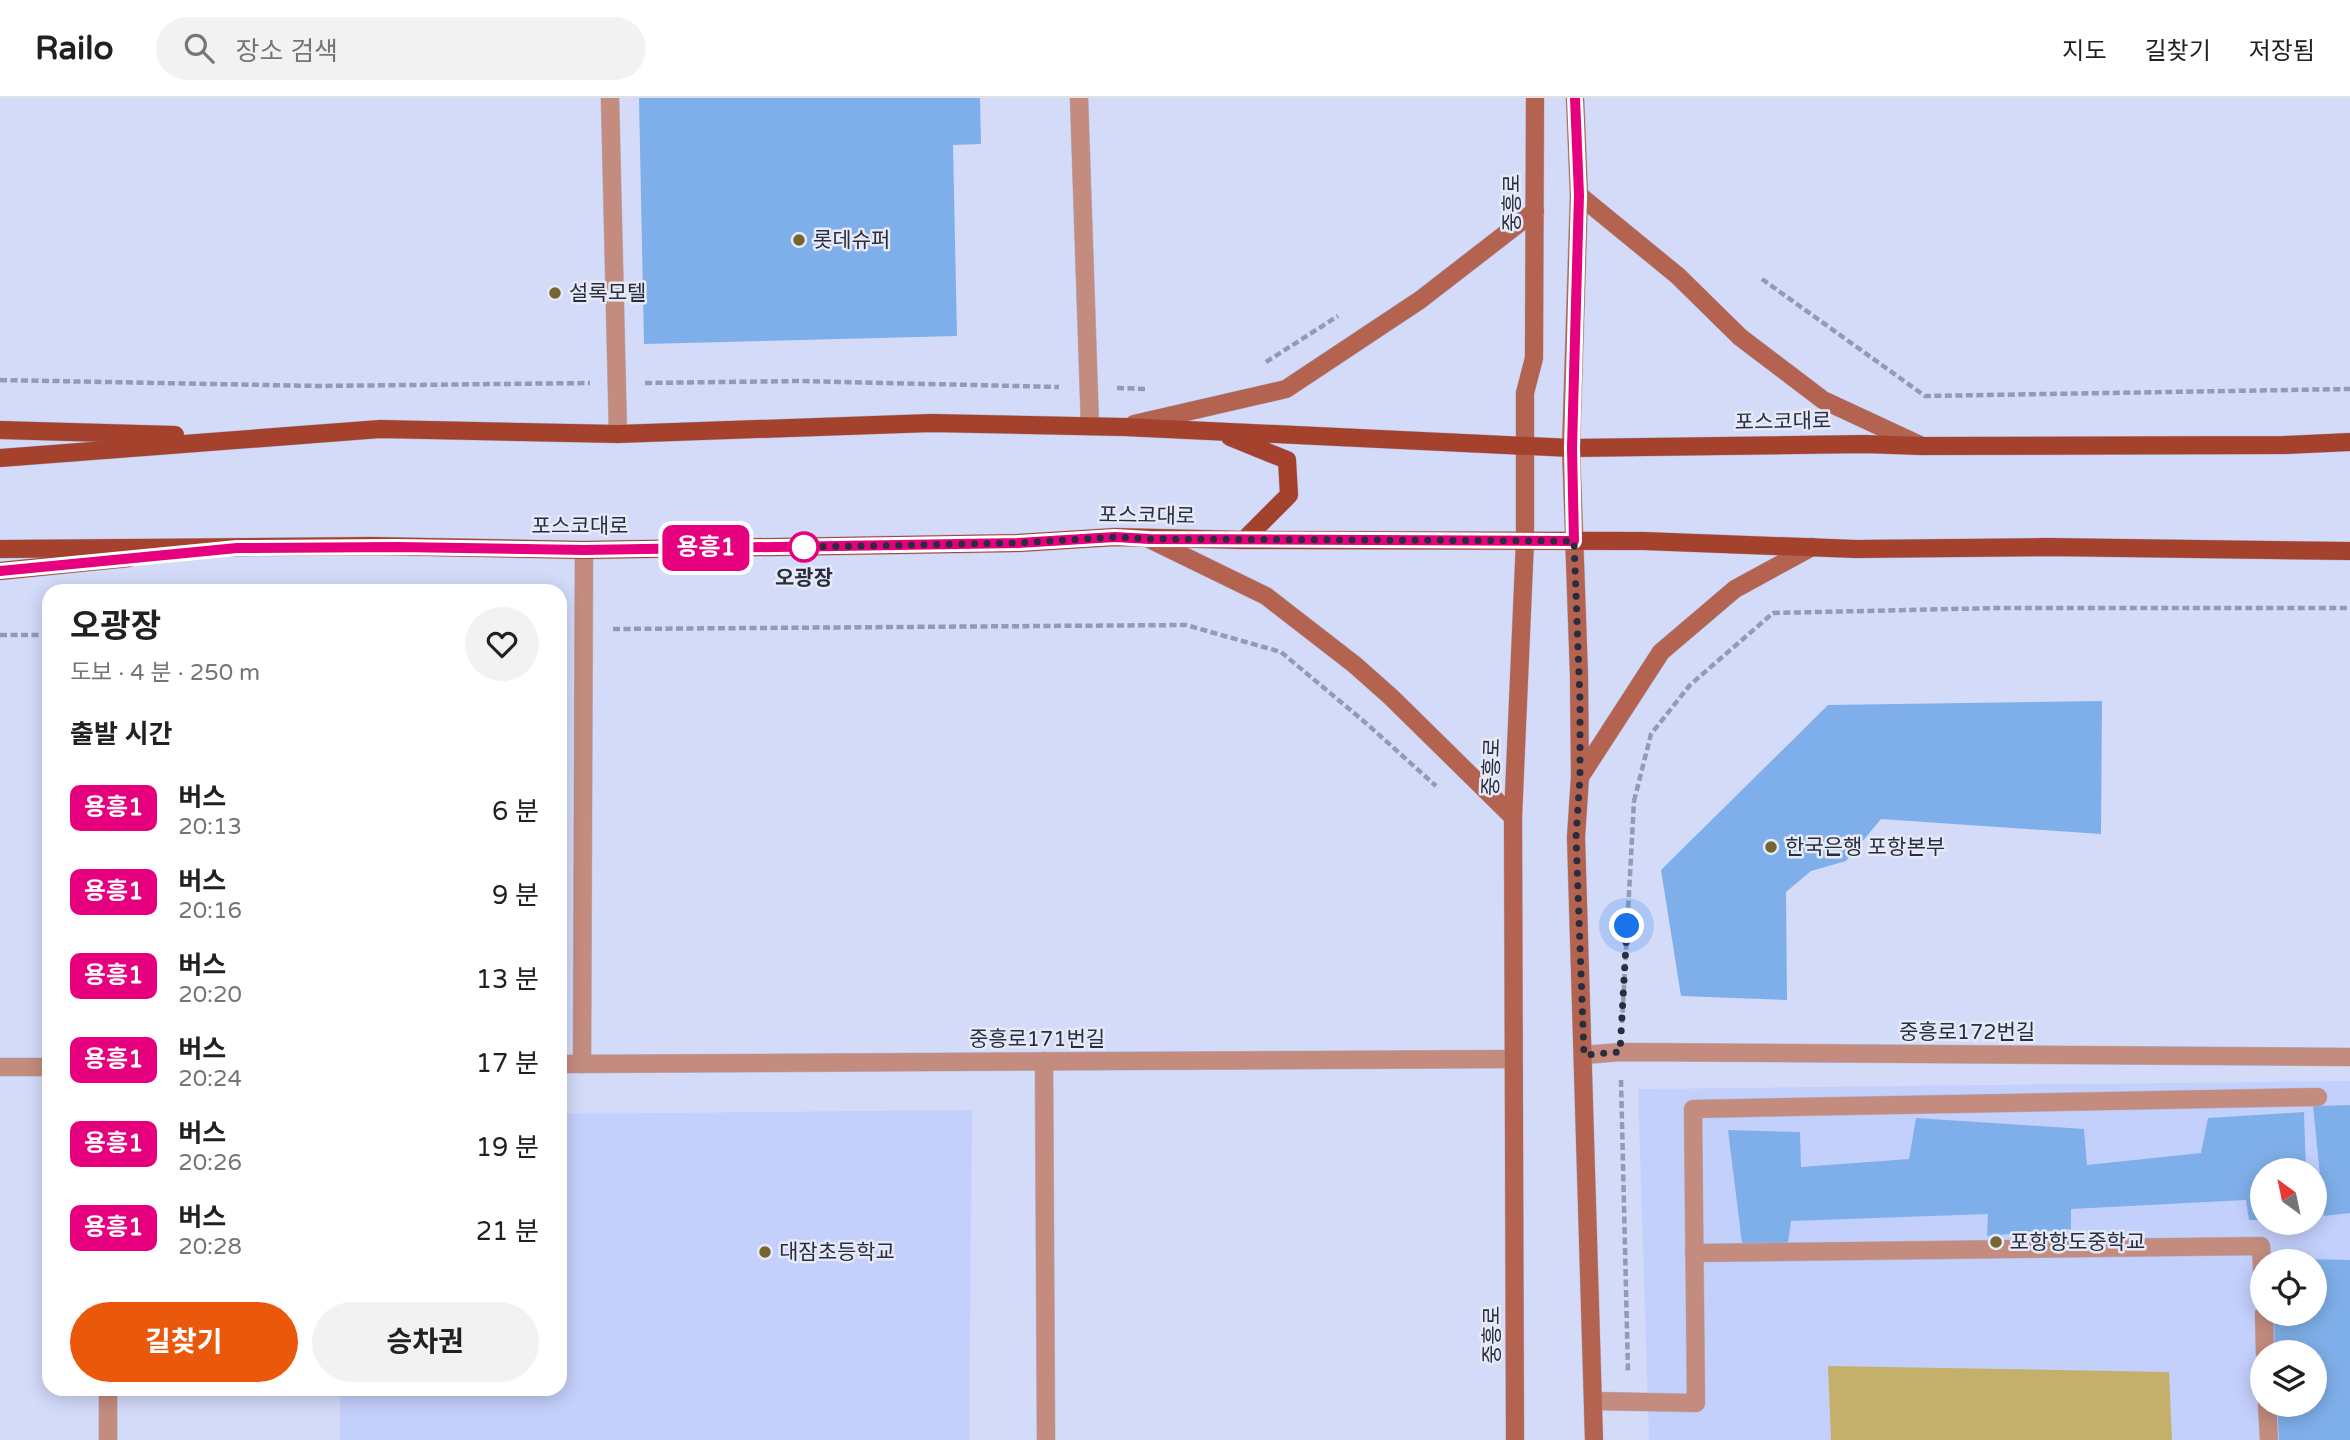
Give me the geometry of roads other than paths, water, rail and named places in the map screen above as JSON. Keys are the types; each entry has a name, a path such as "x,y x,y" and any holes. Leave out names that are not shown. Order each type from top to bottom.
{"main road":[{"name":"중흥로","path":"1515,1440 1513,817 1525,541 1525,393 1534,358 1535,98"},
{"path":"1575,98 1579,195 1572,448 1580,777 1576,837 1594,1440"},
{"path":"1579,195 1678,276 1740,337 1823,400 1922,446"},
{"path":"1124,427 1286,389 1420,300 1535,211"},
{"name":"포스코대로","path":"0,458 380,429 618,434 931,423 1124,427 1572,448 1866,444 2270,446 2350,442"},
{"path":"0,430 273,437"},
{"name":"포스코대로","path":"1217,432 1287,460 1289,495 1244,540"},
{"name":"포스코대로","path":"0,549 397,547 584,550 1018,543 1115,537 1644,541 1856,549 2047,547 2350,551"},
{"path":"1149,539 1266,596 1355,665 1391,697 1513,817"},
{"path":"1580,777 1661,652 1735,589 1812,547"},
{"path":"0,571 237,548"}],"street":[{"path":"610,98 618,434"},
{"path":"1079,98 1090,426"},
{"path":"582,1064 584,550"},
{"name":"중흥로172번길","path":"1584,1055 1620,1052 2350,1057"},
{"name":"중흥로171번길","path":"567,1064 1513,1059"},
{"path":"1044,1061 1046,1440"},
{"path":"0,1067 42,1067"},
{"path":"1593,1401 1696,1403 1693,1109 2318,1097"},
{"path":"1694,1253 2261,1246 2261,1249"},
{"path":"108,1396 108,1440"},
{"path":"2268,1417 2269,1440"}],"place":[{"name":"롯데슈퍼","path":"799,240"},
{"name":"설록모텔","path":"555,293"},
{"name":"오광장","path":"804,547"},
{"name":"한국은행 포항본부","path":"1771,847"},
{"name":"포항항도중학교","path":"1996,1242"},
{"name":"대잠초등학교","path":"765,1252"}]}
